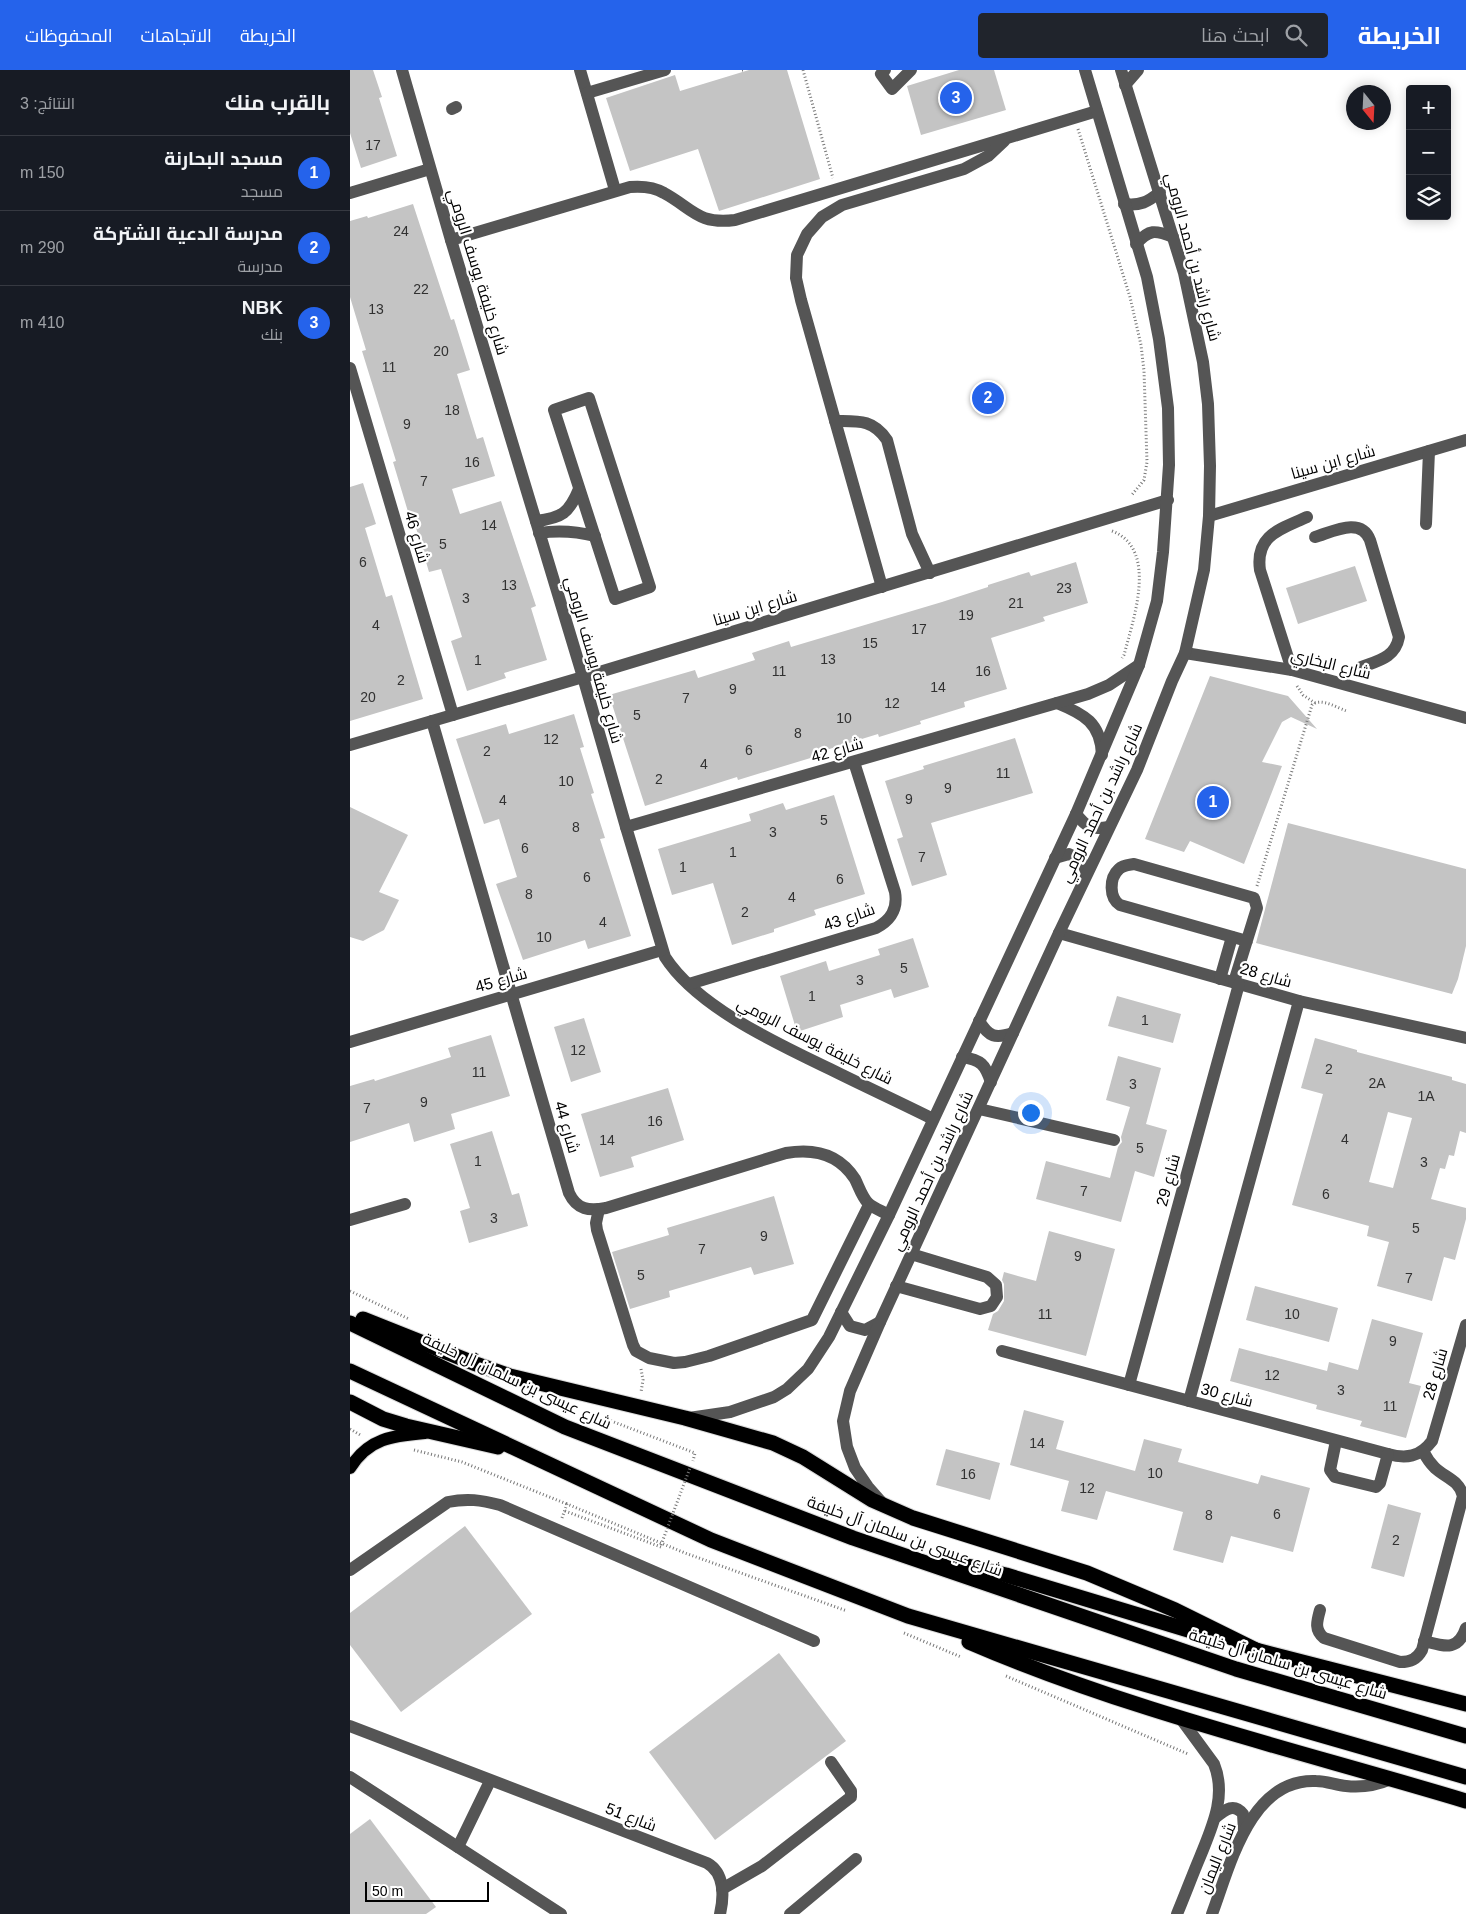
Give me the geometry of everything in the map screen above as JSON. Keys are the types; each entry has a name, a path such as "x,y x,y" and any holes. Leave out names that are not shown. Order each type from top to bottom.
{"highway":[{"path":"350,1313 510,1376 685,1418 773,1443 802,1457 886,1507 913,1518 1087,1572 1175,1610 1260,1652"},
{"name":"شارع عيسى بن سلمان آل خليفة","path":"350,1322 565,1427 853,1538 1236,1669 1466,1736"},
{"path":"350,1372 711,1540 908,1616 1013,1661 1100,1693 1182,1719 1466,1801"},
{"path":"350,1402 384,1419 479,1444 519,1451"},
{"path":"853,1538 1006,1575 1260,1652 1466,1704"},
{"path":"908,1616 1466,1777"}],"main road":[{"path":"350,1468 357,1456 391,1436 431,1432"}],"street":[{"name":"شارع خليفة يوسف الرومي","path":"402,70 451,240 583,677 662,950 671,967 689,984 722,1010 751,1029 933,1119"},
{"path":"580,70 615,190"},
{"path":"587,93 665,70"},
{"path":"883,72 892,89 911,70"},
{"name":"شارع راشد بن أحمد الرومي","path":"685,1418 722,1414 774,1397 787,1389 808,1369 817,1356 889,1215 1076,814 1102,757 1139,665 1157,601 1168,500 1170,436 1165,375 1153,306 1085,70"},
{"name":"شارع راشد بن أحمد الرومي","path":"886,1507 868,1487 855,1468 847,1447 843,1421 850,1391 896,1286 1087,872 1137,770 1185,652 1204,570 1209,516 1210,438 1203,362 1188,290 1160,192 1121,70"},
{"path":"1125,85 1138,70"},
{"path":"451,240 615,190 638,186 658,190 691,212 713,221 735,220 1097,111"},
{"path":"882,587 796,278 798,255 807,234 822,217 842,205 964,169 988,156 1006,138"},
{"path":"350,193 430,169"},
{"path":"1124,204 1136,206 1148,202 1160,192"},
{"path":"1136,244 1145,234 1158,231 1172,237"},
{"name":"شارع 46","path":"350,368 453,715"},
{"path":"589,398 650,588 615,599 594,536 554,410 589,398"},
{"path":"835,421 864,422 874,425 887,440 912,534 930,573"},
{"name":"شارع ابن سينا","path":"1209,516 1466,440"},
{"path":"1426,524 1429,451"},
{"path":"538,527 556,519 571,507 579,489"},
{"name":"شارع ابن سينا","path":"350,745 583,677 1168,500"},
{"path":"1292,670 1260,570 1259,555 1266,539 1273,533 1307,517"},
{"path":"538,527 577,531 594,536"},
{"path":"1315,537 1351,527 1360,529 1370,540 1398,637 1398,644 1390,656 1359,668"},
{"name":"شارع البخاري","path":"1185,652 1292,670 1466,718"},
{"name":"شارع 42","path":"626,827 1057,703 1098,690 1139,665"},
{"path":"1057,703 1080,712 1092,724 1099,737 1102,757"},
{"name":"شارع 44","path":"432,721 569,1193 573,1200 582,1208 599,1209"},
{"name":"شارع 43","path":"689,984 876,928 891,916 896,904 895,892 854,762"},
{"path":"1076,814 1084,824 1096,829 1109,827"},
{"path":"1055,858 1069,854 1081,860 1087,872"},
{"path":"1247,941 1120,904 1112,895 1112,889 1115,874 1119,869 1125,865 1134,864 1254,898"},
{"name":"شارع 29","path":"1129,1385 1257,908 1254,898"},
{"name":"شارع 28","path":"1059,933 1299,1001 1466,1038"},
{"path":"1220,978 1232,937"},
{"name":"شارع 45","path":"350,1042 662,950"},
{"path":"1189,1401 1299,1001"},
{"path":"979,1020 987,1032 1000,1037 1013,1033"},
{"path":"962,1058 976,1059 987,1068 991,1082"},
{"path":"979,1109 1114,1140"},
{"path":"870,1205 812,1320 691,1361 674,1363 649,1358 636,1351 596,1230 599,1209 786,1153 809,1150 827,1154 843,1165 855,1179 870,1205 889,1215"},
{"path":"350,1220 405,1204"},
{"path":"896,1286 980,1309 991,1306 998,1297 996,1285 987,1277 911,1254"},
{"path":"841,1312 850,1326 866,1330 880,1322"},
{"name":"شارع 28","path":"1423,1451 1432,1441 1435,1433 1466,1325"},
{"name":"شارع 30","path":"1002,1351 1388,1454 1405,1457 1423,1451"},
{"path":"1336,1441 1330,1470 1334,1477 1373,1487 1378,1486 1388,1454"},
{"path":"1320,1610 1316,1627 1324,1638 1400,1662 1411,1661 1422,1650 1463,1496 1462,1491 1455,1482 1435,1468 1423,1451"},
{"path":"350,1569 448,1502 464,1499 481,1500 500,1505 814,1641"},
{"path":"1424,1641 1445,1646 1455,1644 1463,1636 1466,1628"},
{"name":"شارع اليمان","path":"1177,1914 1216,1817 1220,1790 1218,1772 1210,1757 1188,1730 1182,1719"},
{"name":"شارع 51","path":"350,1726 708,1863 714,1867 718,1874 722,1890 720,1914"},
{"path":"722,1890 762,1866 851,1797 852,1791 831,1762"},
{"path":"350,1777 561,1914"},
{"name":"شارع اليمان","path":"1212,1914 1244,1831 1254,1815 1286,1787 1296,1783 1318,1781 1360,1787 1383,1783 1391,1779"},
{"path":"458,1847 490,1781"},
{"path":"1216,1817 1232,1807 1239,1809 1243,1814 1244,1831"},
{"path":"790,1914 856,1859"}],"path":[{"path":"803,70 837,189"},
{"path":"1074,118 1130,297 1140,345 1145,389 1147,471 1140,487 1128,498"},
{"path":"1106,530 1118,533 1129,542 1134,548 1139,569 1137,604 1124,655 1120,661"},
{"path":"1254,898 1312,705 1322,702 1347,712"},
{"path":"350,1291 412,1320"},
{"path":"636,1351 643,1380 641,1392 637,1399"},
{"path":"606,1419 696,1453"},
{"path":"350,1429 375,1444"},
{"path":"410,1449 462,1462 685,1553 850,1612"},
{"path":"567,1504 565,1511 660,1547 690,1468"},
{"path":"895,1629 967,1659"},
{"path":"1002,1674 1196,1758"}],"building":[{"path":"350,70 373,70 382,97 379,98 397,156 361,168 350,133"},
{"path":"749,70 787,70 820,179 719,211 698,149 630,171 606,98 675,75 680,91"},
{"path":"959,70 994,70 1006,110 921,135 907,86"},
{"path":"413,204 451,320 454,319 470,370 457,374 477,439 483,437 495,476 452,489 460,514 501,501 536,606 531,608 547,660 504,673 506,678 467,691 451,641 462,637 441,569 429,572 412,514 409,515 393,462 396,461 362,351 366,350 350,297 350,221 367,216 368,218"},
{"path":"363,483 376,524 365,528 386,597 392,595 423,699 350,721 350,487"},
{"path":"1076,562 1088,603 1043,617 1045,621 991,638 1007,689 964,702 965,707 920,721 921,724 879,737 878,734 826,750 827,753 738,780 737,777 645,806 609,695 695,670 698,678 755,660 752,653 789,641 791,647 942,602 1029,572 1031,576"},
{"path":"1355,566 1367,601 1298,624 1286,588"},
{"path":"1210,676 1288,696 1317,729 1291,717 1282,722 1262,762 1282,766 1244,864 1190,841 1184,852 1145,839"},
{"path":"574,714 584,747 580,748 594,793 591,794 605,838 600,839 631,936 588,949 585,940 523,960 496,884 517,877 499,819 484,824 456,739 506,724 509,734"},
{"path":"1015,738 1033,793 931,823 947,875 912,886 897,839 903,837 885,781 924,769 923,766"},
{"path":"834,795 865,894 814,910 816,915 774,929 774,932 732,945 713,883 672,895 658,849 751,821 749,814 783,803 786,810"},
{"path":"350,807 408,835 379,892 399,900 384,930 363,941 350,937"},
{"path":"1288,823 1466,869 1466,946 1458,979 1452,994 1256,943"},
{"path":"913,938 929,987 894,998 891,989 840,1005 843,1017 797,1032 780,976 826,961 829,971 880,955 878,949"},
{"path":"1117,996 1181,1014 1173,1043 1108,1026"},
{"path":"584,1018 601,1072 571,1082 554,1027"},
{"path":"491,1035 510,1096 451,1114 455,1129 414,1142 409,1123 350,1142 350,1086 374,1079 375,1081 451,1057 448,1048"},
{"path":"1315,1038 1357,1050 1357,1052 1452,1077 1452,1080 1466,1084 1466,1133 1460,1131 1454,1156 1449,1155 1445,1169 1440,1168 1431,1199 1466,1208 1466,1219 1455,1260 1444,1257 1432,1301 1377,1286 1389,1242 1367,1236 1369,1226 1292,1205 1323,1094 1301,1088","holes":["1388,1112 1412,1118 1393,1188 1369,1182"]},
{"path":"1118,1056 1161,1068 1146,1124 1167,1130 1154,1177 1135,1171 1121,1222 1036,1199 1046,1161 1110,1178 1118,1147 1122,1142 1121,1137 1130,1107 1106,1100"},
{"path":"668,1088 684,1140 631,1157 634,1167 600,1177 581,1114"},
{"path":"492,1131 512,1195 519,1193 528,1226 469,1243 460,1211 470,1208 450,1144"},
{"path":"774,1196 794,1264 754,1275 751,1267 669,1291 670,1297 630,1309 612,1252 669,1235 667,1228"},
{"path":"1049,1231 1115,1249 1086,1356 988,1330 993,1314 998,1311 1004,1301 1004,1284 1002,1280 1004,1272 1036,1281"},
{"path":"1255,1286 1338,1308 1329,1342 1246,1320"},
{"path":"1372,1319 1423,1333 1409,1383 1421,1386 1406,1438 1360,1426 1362,1421 1316,1409 1317,1405 1230,1381 1239,1348 1327,1371 1329,1362 1358,1370"},
{"path":"1024,1410 1064,1421 1056,1449 1135,1471 1144,1439 1182,1449 1178,1462 1258,1484 1261,1475 1310,1488 1293,1552 1231,1536 1223,1563 1173,1550 1183,1512 1106,1491 1097,1520 1061,1511 1069,1481 1010,1465"},
{"path":"946,1449 1000,1463 990,1500 936,1485"},
{"path":"1388,1504 1421,1513 1404,1577 1371,1568"},
{"path":"465,1526 532,1614 401,1712 350,1645 350,1613"},
{"path":"779,1653 846,1741 715,1840 649,1752"},
{"path":"370,1819 436,1907 426,1914 350,1914 350,1834"}],"place":[{"name":"NBK","path":"956,98"},
{"name":"مدرسة الدعية الشتركة","path":"988,398"},
{"name":"مسجد البحارنة","path":"1213,802"}]}
